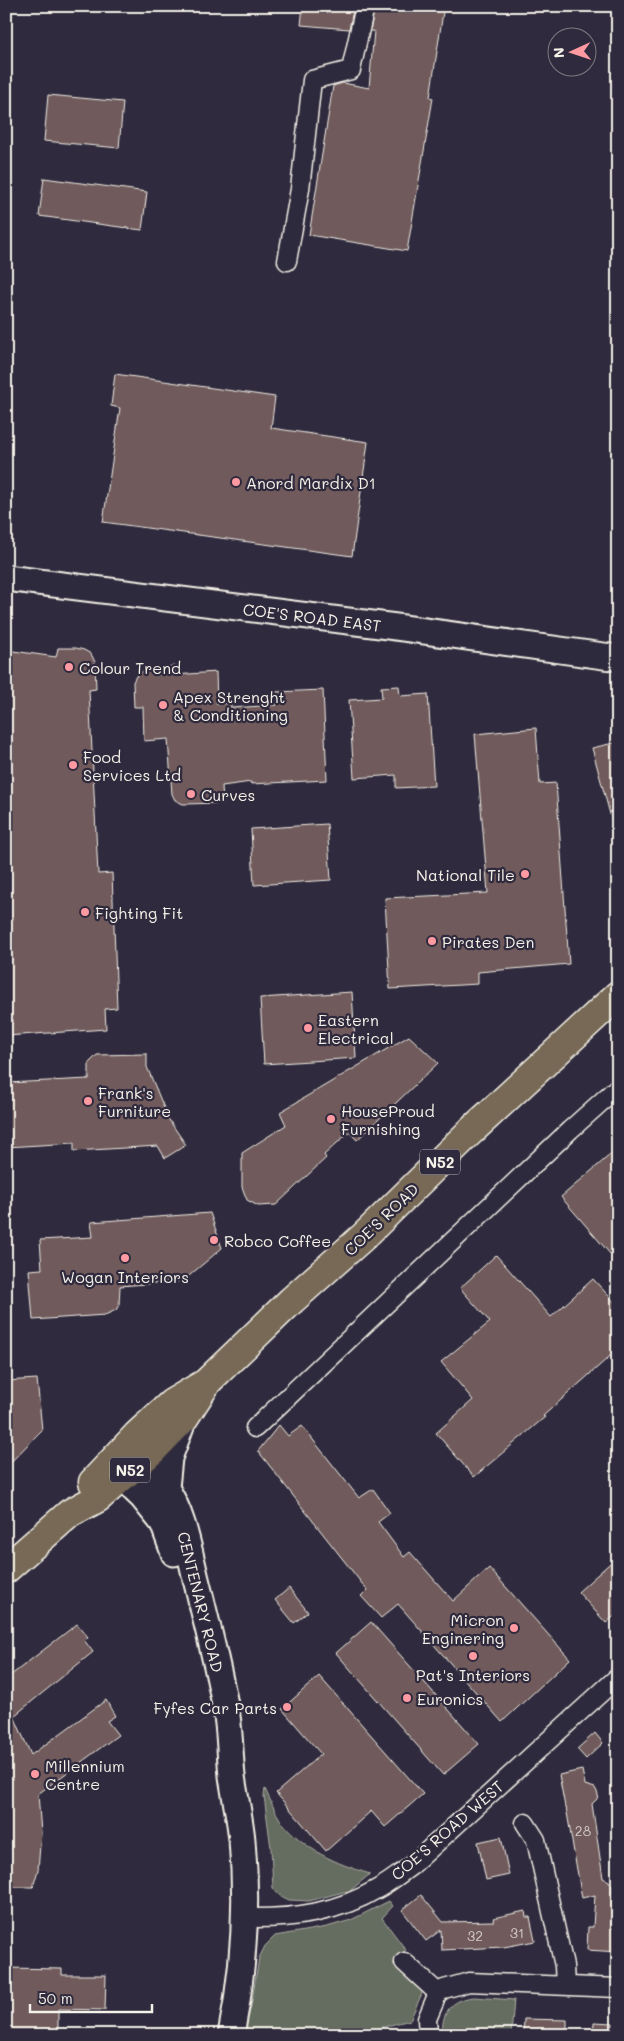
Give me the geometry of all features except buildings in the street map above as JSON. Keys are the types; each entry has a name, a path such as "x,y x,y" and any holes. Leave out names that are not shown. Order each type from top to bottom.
{"main road":[{"name":"COE'S ROAD","path":"124,1463 184,1418 208,1382 292,1300 364,1236 471,1131 618,995"},
{"name":"COE'S ROAD","path":"6,1569 70,1513 98,1498 172,1403 208,1382"}],"street":[{"path":"288,261 300,189 312,80 351,70 365,6"},
{"name":"COE'S ROAD EAST","path":"6,578 396,627 618,658"},
{"path":"255,1428 542,1156 618,1087"},
{"path":"166,1488 169,1458 184,1418"},
{"name":"CENTENARY ROAD","path":"124,1463 150,1470 166,1488 180,1518 189,1547 218,1669 227,1718 232,1778 242,1839 245,1918 241,1982 231,2035"},
{"name":"CENTENARY ROAD","path":"124,1463 142,1497 163,1523 172,1548 232,1778"},
{"name":"COE'S ROAD WEST","path":"245,1918 306,1916 347,1903 379,1888 411,1866 618,1677"},
{"path":"525,1823 536,1840 564,1966 565,1986"},
{"path":"404,1962 438,1993"},
{"path":"428,2035 427,2019 438,1993 444,1989 469,1982 618,1988"}],"shaded area":[{"path":"265,1789 281,1821 301,1840 322,1855 370,1874 351,1890 309,1901 289,1900 279,1895 273,1888 271,1848 264,1796"},
{"path":"389,1901 393,1906 382,1918 406,1950 393,1964 424,1989 410,2020 352,2035 244,2035 259,1958 265,1946 275,1936 327,1927 351,1920"},
{"path":"474,1997 514,2000 511,2035 443,2035 443,2020 449,2009 459,2001"}],"place":[{"name":"Anord Mardix D1","path":"236,482"},
{"name":"Colour Trend","path":"69,667"},
{"name":"Apex Strenght & Conditioning","path":"163,705"},
{"name":"Food Services Ltd","path":"73,765"},
{"name":"Curves","path":"191,794"},
{"name":"National Tile","path":"525,874"},
{"name":"Fighting Fit","path":"85,912"},
{"name":"Pirates Den","path":"432,941"},
{"name":"Eastern Electrical","path":"308,1028"},
{"name":"Frank's Furniture","path":"88,1101"},
{"name":"HouseProud Furnishing","path":"331,1119"},
{"name":"Robco Coffee","path":"214,1240"},
{"name":"Wogan Interiors","path":"125,1258"},
{"name":"Micron Enginering","path":"514,1628"},
{"name":"Pat's Interiors","path":"473,1656"},
{"name":"Euronics","path":"407,1698"},
{"name":"Fyfes Car Parts","path":"287,1707"},
{"name":"Millennium Centre","path":"35,1774"}]}
